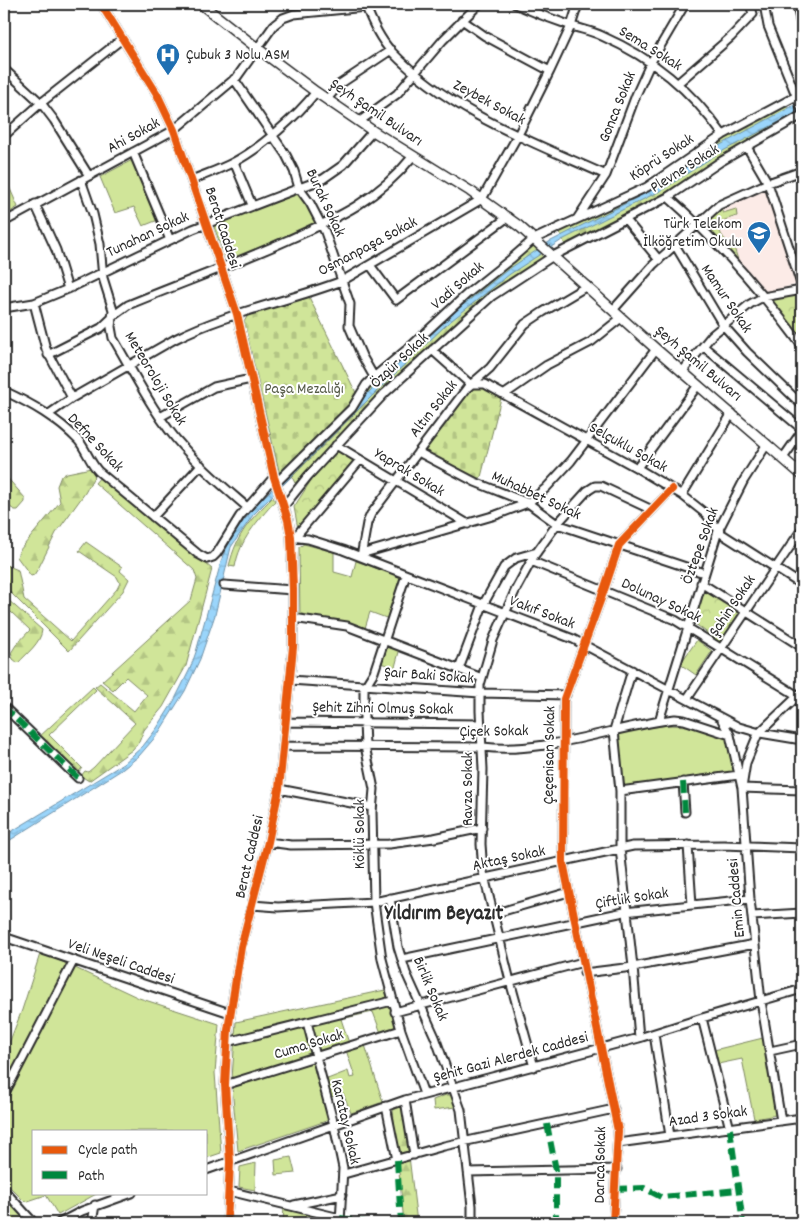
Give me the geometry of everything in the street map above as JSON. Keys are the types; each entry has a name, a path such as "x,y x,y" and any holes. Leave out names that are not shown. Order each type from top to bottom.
{"main road":[{"name":"Şeyh Şamil Bulvarı","path":"201,4 316,92 373,131 508,217 682,372 802,475"}],"street":[{"name":"Berat Caddesi","path":"102,4 157,94 174,130 192,180 236,314 275,480 293,537 293,618 290,680 279,788 268,842 241,948 227,1042 225,1085 230,1162 227,1223"},
{"name":"Ahi Sokak","path":"4,222 174,130 234,79 274,25 288,16 380,4"},
{"path":"360,121 397,94 443,40 479,4"},
{"name":"Sema Sokak","path":"516,4 571,26 601,35 651,62 678,83 702,106 723,135"},
{"path":"482,199 518,135 550,71 571,26 578,4"},
{"name":"Gonca Sokak","path":"576,219 606,175 632,103 651,62 685,4"},
{"path":"750,4 753,14"},
{"path":"764,4 768,26 800,93 802,110"},
{"path":"797,4 802,31"},
{"name":"Zeybek Sokak","path":"366,6 376,27 391,50 439,92 468,111 606,175"},
{"path":"678,83 731,38 753,14 765,14"},
{"path":"462,20 485,36 550,71"},
{"path":"4,136 122,39"},
{"path":"327,99 340,84 391,50"},
{"path":"4,69 41,104 69,142 89,176"},
{"name":"Burak Sokak","path":"234,79 273,134 290,162 299,188 322,225 351,307 349,326 362,356 374,377"},
{"path":"192,180 234,162 250,152 302,108 316,92"},
{"name":"Köprü Sokak","path":"536,241 576,219 653,183 723,135 800,93"},
{"name":"Plevne Sokak","path":"553,256 668,197 720,162 802,115"},
{"name":"Tunahan Sokak","path":"4,308 34,303 68,289 206,223 323,179 336,170 373,131"},
{"path":"682,372 702,346 750,304 763,297 802,288 768,183 747,147"},
{"path":"133,152 170,240"},
{"path":"48,355 94,333 128,305 221,268 346,214 393,179 413,156"},
{"path":"234,162 252,205"},
{"path":"613,310 659,260 713,210 726,201 802,171"},
{"name":"Meteoroloji Sokak","path":"81,180 97,231 102,272 113,310 111,332 160,417 182,447 247,507"},
{"path":"668,197 698,224 763,297 802,346"},
{"name":"Osmanpaşa Sokak","path":"49,414 72,398 185,334 236,314 325,288 342,281 482,199"},
{"path":"36,204 56,250 68,289"},
{"path":"370,265 396,300 508,217"},
{"path":"626,220 659,260"},
{"name":"Vadi Sokak","path":"207,559 213,557 217,552 247,507 352,408 374,377 411,346 467,294 536,241"},
{"name":"Mamur Sokak","path":"675,245 724,325 747,352 802,405"},
{"name":"Özgür Sokak","path":"284,506 336,445 385,393 492,296 553,256"},
{"name":"Altın Sokak","path":"361,556 369,518 395,481 470,384 490,368 525,324 587,286"},
{"path":"34,303 44,345 72,398"},
{"path":"505,394 547,365 591,342 621,318"},
{"path":"702,346 802,430 783,458"},
{"path":"361,556 468,524 528,503 539,495 565,468 656,349"},
{"path":"432,350 470,384"},
{"path":"160,417 214,387 251,379"},
{"name":"Selçuklu Sokak","path":"470,384 485,384 505,394 682,495 706,514 718,530 802,585"},
{"path":"637,468 698,385"},
{"name":"Defne Sokak","path":"4,391 49,414 79,442 90,461 98,470 198,554 207,559"},
{"path":"682,495 732,414"},
{"name":"Öztepe Sokak","path":"659,721 718,530 744,480 767,444"},
{"name":"Yaprak Sokak","path":"336,445 468,524"},
{"name":"Muhabbet Sokak","path":"418,452 475,482 528,503 557,524 704,574"},
{"path":"293,537 360,460"},
{"path":"153,516 200,465"},
{"name":"Ravza Sokak","path":"534,1067 484,877 482,858 483,747 480,693 482,678 493,640 504,613 531,561 557,524 587,491 597,485 652,510"},
{"name":"Çeçenisan Sokak","path":"602,1048 584,973 563,862 563,741 566,695 604,590 618,545 672,489"},
{"name":"Şahin Sokak","path":"687,699 802,529"},
{"name":"Vakıf Sokak","path":"293,537 361,556 584,644 739,727 760,733 802,740"},
{"path":"459,669 484,605 501,572 507,564 516,558 537,552"},
{"name":"Dolunay Sokak","path":"531,561 639,604 688,626 720,648 800,694"},
{"name":"Köklü Sokak","path":"406,575 374,672 366,685 364,722 365,746 374,783 372,807 374,902 382,959 395,1012 424,1094"},
{"path":"701,583 802,647"},
{"path":"224,586 293,590"},
{"path":"293,618 341,624 482,678"},
{"path":"632,670 614,730 620,790 620,848 639,1038"},
{"name":"Şair Baki Sokak","path":"290,680 480,693 566,695"},
{"name":"Emin Caddesi","path":"781,1121 761,1001 750,899 742,788 746,763 754,740 800,694"},
{"path":"4,707 78,778"},
{"path":"721,718 730,735 742,788 802,790"},
{"name":"Çiçek Sokak","path":"283,746 483,747 507,749 563,741 675,719 684,720 730,735"},
{"name":"Şehit Zihni Olmuş Sokak","path":"286,722 481,724"},
{"path":"620,790 739,775"},
{"path":"683,782 686,812"},
{"path":"279,788 372,807"},
{"path":"268,842 291,845 373,845 409,842 482,828"},
{"path":"688,845 692,904"},
{"name":"Aktaş Sokak","path":"252,905 278,907 374,902 634,846 688,845 802,848"},
{"path":"493,914 569,892"},
{"name":"Birlik Sokak","path":"390,898 398,947 406,973 435,1037 461,1110 472,1223"},
{"name":"Çiftlik Sokak","path":"402,960 627,912 750,899"},
{"path":"752,916 802,913"},
{"name":"Veli Neşeli Caddesi","path":"4,937 230,1013"},
{"path":"584,973 755,944"},
{"path":"4,1095 74,960"},
{"path":"395,1012 582,962"},
{"name":"Şehit Gazi Alerdek Caddesi","path":"208,1169 424,1094 534,1067 654,1034 802,989"},
{"path":"227,1042 392,1001"},
{"path":"702,1018 730,1129"},
{"name":"Karatay Sokak","path":"307,1022 334,1125 344,1174 340,1220"},
{"name":"Cuma Sokak","path":"225,1085 401,1030"},
{"path":"654,1034 670,1136"},
{"path":"770,1051 802,1044"},
{"name":"Darıca Sokak","path":"602,1048 614,1109 618,1143 613,1223"},
{"path":"405,1100 414,1155"},
{"path":"386,1106 397,1160"},
{"path":"344,1174 465,1141 614,1109"},
{"name":"Azad 3 Sokak","path":"618,1143 802,1118"},
{"path":"468,1172 617,1169"},
{"path":"4,1190 34,1223"},
{"path":"230,1191 340,1220"},
{"path":"60,1223 95,1206 129,1194"},
{"path":"291,1206 342,1195"},
{"path":"92,1223 95,1206"}],"shaded area":[{"name":"Türk Telekom İlköğretim Okulu","path":"767,188 798,284 767,292 762,290 746,273 713,234 711,217 720,207"}],"green space":[{"path":"786,105 791,116 779,125 717,158 660,196 565,245 559,230 637,193 704,149"},
{"path":"134,159 158,220 143,226 134,207 115,213 100,177"},
{"path":"7,182 18,207 4,216 4,183"},
{"path":"301,193 320,224 227,263 213,224"},
{"path":"720,207 723,213 736,209 737,216 718,222 723,237 730,244 733,244 739,263 713,234 711,217"},
{"path":"533,246 544,258 489,294 438,338 389,385 295,483 292,477 364,404 359,398 371,383 491,277"},
{"path":"796,293 802,311 802,341 770,301"},
{"name":"Paşa Mezalığı","path":"308,295 358,397 280,475 244,322 248,315"},
{"path":"480,387 491,391 501,398 481,477 478,479 450,467 442,460 424,451 470,389"},
{"path":"338,450 355,462 298,529 294,507 315,474"},
{"path":"91,468 96,473 85,493 56,533 39,567 34,575 31,576 17,557 19,551 60,502 57,486 61,476"},
{"path":"4,474 25,498 25,502 18,510 4,504"},
{"path":"101,476 212,569 186,666 163,707 144,730 139,742 132,750 89,781 81,776 85,771 88,772 94,767 135,723 95,687 100,683 134,711 147,695 126,677 113,690 102,681 191,600 197,579 194,570 95,483"},
{"path":"273,497 275,501 245,539 235,567 229,566 236,545 245,528"},
{"path":"86,542 122,567 120,571 129,579 123,591 69,651 4,586 4,568 6,565 18,570 24,599 71,641 117,589 120,583 117,577 79,551"},
{"path":"304,544 334,552 334,572 352,577 356,561 402,577 389,619 370,612 365,628 342,622 300,617 299,547"},
{"path":"705,588 742,611 721,643 694,623"},
{"path":"7,599 42,630 36,644 18,663 13,659 11,653 30,630 11,612 4,620 4,602"},
{"path":"697,640 712,651 696,675 680,664"},
{"path":"386,643 400,648 395,667 380,663"},
{"path":"93,687 96,690 49,735 82,768 77,774 38,738"},
{"path":"668,725 690,726 726,738 734,772 622,787 618,735 621,732"},
{"path":"40,954 54,958 139,998 219,1024 215,1073 221,1153 208,1157 208,1130 32,1130 32,1194 96,1194 58,1215 46,1195 25,1202 4,1181 4,1056 22,1010"},
{"path":"385,990 397,1027 381,1033 373,1012 341,1019 349,1043 232,1079 236,1022"},
{"path":"763,1038 776,1115 754,1119 742,1059 718,1064 714,1050"},
{"path":"365,1045 383,1102 351,1113 343,1093 331,1097 325,1080 348,1071 350,1078 355,1077 346,1050"},
{"path":"315,1061 329,1120 238,1151 232,1087"},
{"path":"446,1095 454,1095 455,1107 434,1110 433,1100"},
{"path":"403,1106 417,1223 404,1223 393,1110"},
{"path":"291,1157 295,1173 276,1175 275,1160"},
{"path":"256,1163 255,1190 239,1187 240,1167"},
{"path":"4,1195 30,1223 4,1223"},
{"path":"284,1206 333,1221 333,1223 283,1223"}],"water":[{"path":"802,101 802,110 717,154 662,190 562,240 510,274 447,324 253,515 231,547 215,615 200,659 185,691 158,734 139,756 123,769 4,844 4,836 123,764 143,746 174,701 190,669 223,555 235,532 256,505 380,381 449,316 506,271 549,242 654,189 711,150"}],"marked path":[{"path":"4,707 78,778"},
{"path":"683,782 685,812"},
{"path":"547,1124 556,1170 556,1223"},
{"path":"730,1129 743,1223"},
{"path":"397,1160 401,1223"},
{"path":"615,1189 644,1188 661,1197 739,1190"},
{"path":"340,1218 366,1223"}],"cycle path":[{"path":"101,4 157,94 174,130 237,314 274,477 288,520 291,537 293,647 279,789 268,842 241,947 228,1030 225,1085 230,1162 227,1223"},
{"path":"613,1223 618,1131 563,862 564,699 619,545 672,489"}],"place":[{"name":"Çubuk 3 Nolu ASM","path":"168,76"},
{"name":"Türk Telekom İlköğretim Okulu","path":"759,254"}],"district":[{"name":"Yıldırım Beyazıt","path":"444,915"}]}
